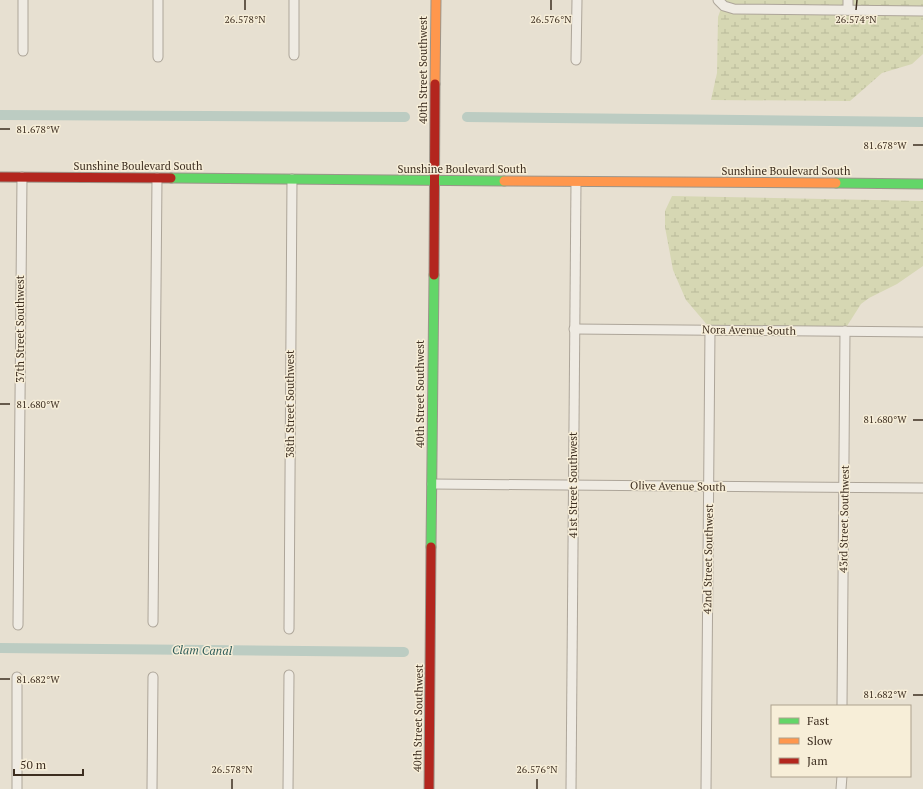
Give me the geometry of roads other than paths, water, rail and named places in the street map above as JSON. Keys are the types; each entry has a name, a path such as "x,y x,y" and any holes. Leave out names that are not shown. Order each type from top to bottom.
{"street":[{"path":"23,0 23,51"},
{"path":"158,0 158,57"},
{"path":"294,0 294,55"},
{"name":"40th Street Southwest","path":"429,789 436,0"},
{"path":"576,60 577,0"},
{"path":"718,0 724,6 734,9 923,11"},
{"path":"848,0 848,10"},
{"name":"Sunshine Boulevard South","path":"0,177 923,184"},
{"name":"37th Street Southwest","path":"18,625 22,177"},
{"path":"154,622 157,178"},
{"name":"38th Street Southwest","path":"289,628 292,179"},
{"name":"41st Street Southwest","path":"571,789 576,182"},
{"name":"Nora Avenue South","path":"574,329 923,332"},
{"name":"42nd Street Southwest","path":"706,789 710,330"},
{"name":"43rd Street Southwest","path":"842,705 845,331"},
{"name":"Olive Avenue South","path":"432,484 923,488"},
{"path":"288,789 289,675"},
{"path":"17,789 18,677"},
{"path":"152,789 153,677"},
{"path":"841,789 842,777"}],"waterway":[{"path":"0,115 405,117"},
{"path":"467,117 923,122"},
{"name":"Clam Canal","path":"0,648 404,652"}]}
